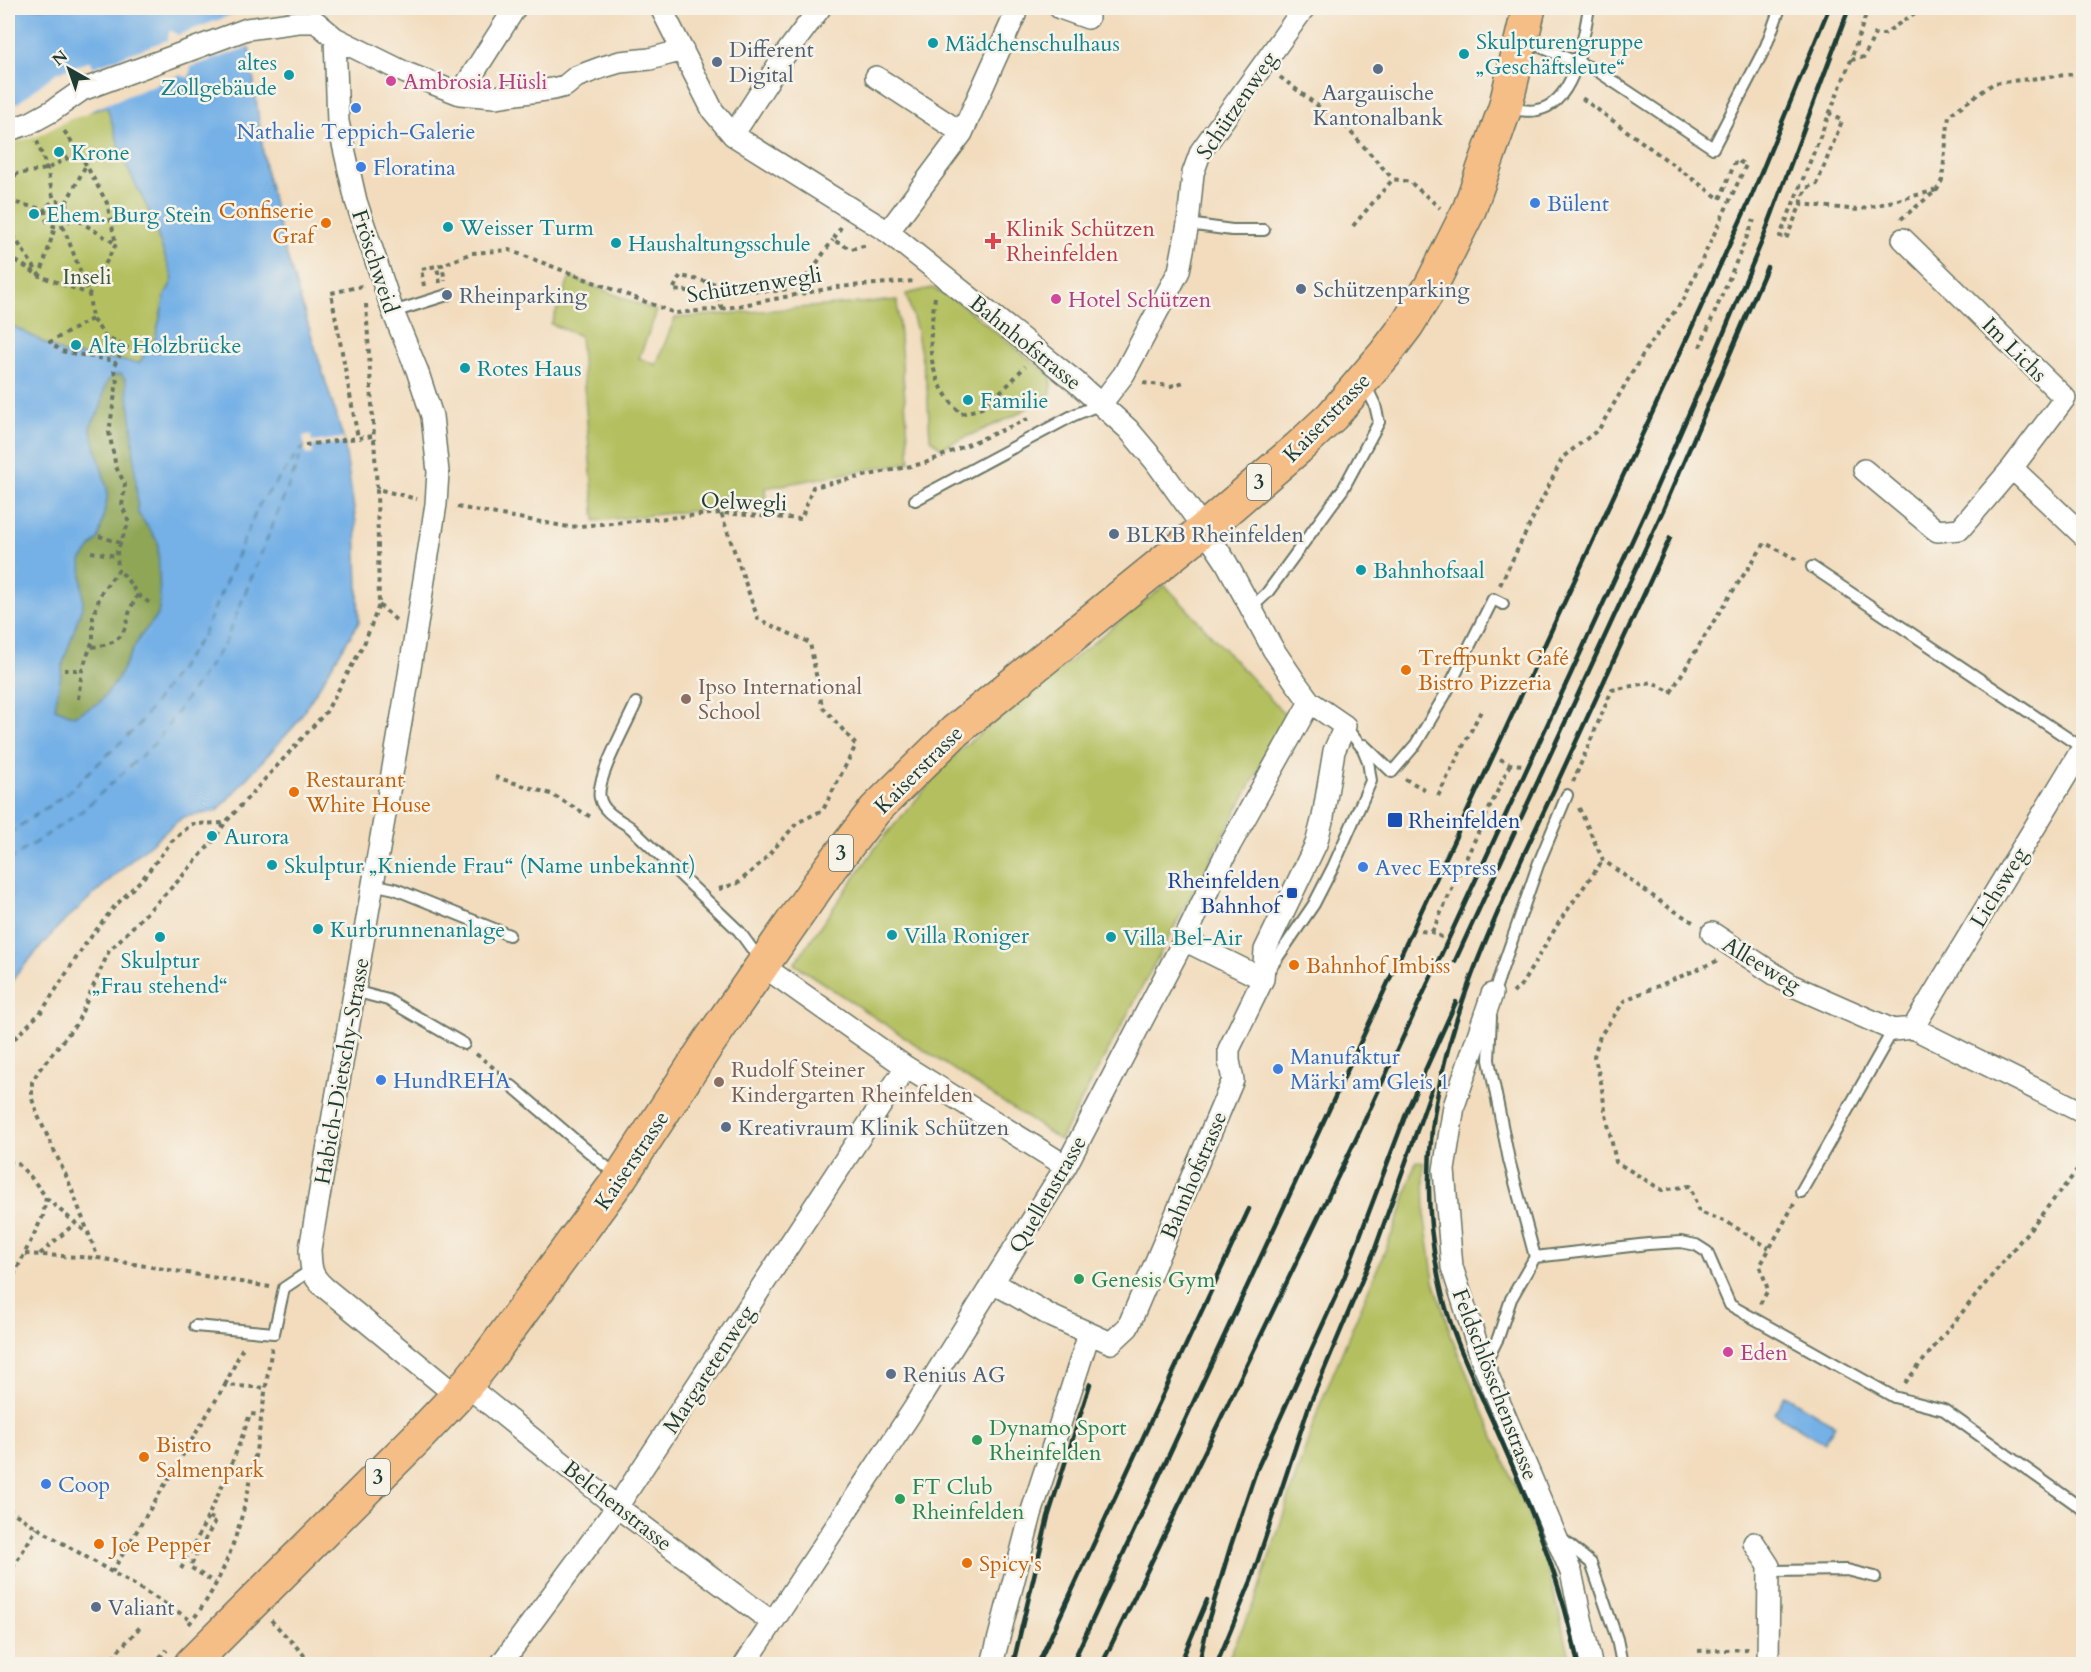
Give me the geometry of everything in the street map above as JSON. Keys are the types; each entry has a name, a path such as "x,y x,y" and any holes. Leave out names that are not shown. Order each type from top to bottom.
{"main road":[{"name":"Kaiserstrasse","path":"254,1602 461,1391 620,1178 707,1045 830,868 875,810 955,731 1204,529 1298,448 1332,416 1363,381 1407,325 1431,286 1469,210 1505,108 1529,8"},
{"name":"3","path":"182,1653 254,1602"}],"street":[{"path":"459,94 515,8"},
{"name":"Bahnhofstrasse","path":"661,8 713,111 733,135 888,232 1076,382 1128,429 1155,461 1204,529 1226,562 1273,649 1310,702 1345,726 1334,751 1316,844 1266,950 1263,979 1229,1050 1233,1080 1128,1327 1112,1343 1051,1316 994,1283"},
{"path":"733,135 784,56 820,8"},
{"path":"1060,8 1088,18"},
{"name":"Schützenweg","path":"1101,404 1124,374 1175,282 1188,224 1193,173 1201,151 1304,8"},
{"path":"888,232 962,133 1012,10"},
{"path":"8,126 15,128 30,123 82,90 247,29 320,15 335,38 406,74 459,94 495,97 554,89 565,86 576,77 600,68 620,62 650,59 683,50"},
{"name":"Fröschweid","path":"335,38 338,122 356,201 393,312 417,370 432,416 438,472 436,504"},
{"path":"876,77 962,133"},
{"name":"Im Lichs","path":"1864,470 1937,531 1960,529 2012,468 2065,398 1903,238"},
{"path":"2012,468 2084,536"},
{"name":"Habich-Dietschy-Strasse","path":"311,1270 310,1249 408,681 436,504"},
{"name":"Quellenstrasse","path":"745,1665 835,1531 1066,1166 1184,940 1230,845 1310,702"},
{"name":"Lichsweg","path":"1903,1029 2083,748"},
{"name":"Alleeweg","path":"1712,933 1791,985 1903,1029 2084,1113"},
{"path":"1184,940 1263,979"},
{"path":"764,966 906,1067 1066,1166"},
{"name":"Feldschlösschenstrasse","path":"1500,995 1454,1106 1443,1170 1452,1267 1484,1366 1571,1572 1591,1665"},
{"name":"Margaretenweg","path":"501,1665 617,1507 906,1067"},
{"path":"311,1270 324,1287 461,1391"},
{"path":"992,1665 1031,1514 1089,1334"},
{"name":"Belchenstrasse","path":"461,1391 772,1622"},
{"path":"1754,1543 1769,1568 1768,1656"}],"lane":[{"path":"1505,108 1528,111 1544,108 1554,102 1567,87 1578,62 1589,8"},
{"path":"1521,40 1596,70 1713,148 1766,46 1780,8"},
{"path":"1188,224 1233,230 1264,230"},
{"path":"393,312 447,295"},
{"path":"1250,609 1267,593 1343,489 1379,422 1375,405 1363,381"},
{"path":"915,500 1074,415 1101,404"},
{"path":"1812,567 2083,748"},
{"path":"1345,726 1392,772 1416,744 1498,602"},
{"path":"636,703 600,782 600,799 609,814 630,826 708,899 739,931 764,966"},
{"name":"Bahnhofstrasse","path":"1263,979 1314,904 1371,781 1368,761 1363,749 1345,726"},
{"path":"1484,1366 1498,1338 1511,1299 1535,1257 1509,1160 1489,1060 1500,995 1538,865 1568,795"},
{"path":"372,884 395,889 509,935"},
{"path":"354,991 388,1000 464,1044"},
{"path":"1801,1192 1903,1029"},
{"path":"512,1086 620,1178"},
{"path":"1535,1257 1648,1244 1681,1242 1696,1245 1707,1252 1730,1305 1894,1397 1944,1410 2084,1510"},
{"path":"195,1326 274,1333 285,1288 311,1270"},
{"path":"1557,1535 1591,1563 1617,1640 1622,1665"},
{"path":"1769,1568 1847,1570 1875,1577"}],"path":[{"path":"1829,113 1842,121 1817,184 1806,188 1786,239 1780,236 1829,113 1851,60 1868,8"},
{"path":"1851,60 1864,57 1875,34 1884,34 1922,8"},
{"path":"1263,64 1335,117 1393,179 1410,182 1434,204"},
{"path":"1903,238 1890,228 1937,190 1942,180 1949,115 1994,83 2084,73"},
{"path":"1498,602 1563,457 1599,429 1645,351 1684,299 1746,165 1736,160 1720,199 1567,87"},
{"path":"65,133 79,152 107,203 116,244 89,294"},
{"path":"40,148 54,201"},
{"path":"8,182 17,174 47,169 79,152"},
{"path":"66,203 86,165"},
{"path":"1353,226 1393,179"},
{"path":"1801,204 1858,210 1937,190"},
{"path":"8,201 46,210"},
{"path":"54,201 66,203 71,211 70,220 63,226 55,227 46,220 46,210 54,201"},
{"path":"71,216 116,244"},
{"path":"1700,347 1754,220"},
{"path":"63,226 89,294 92,319 108,338 127,347 114,361 114,375 117,381 109,432 116,467 125,484 122,506 129,522 117,551 118,571 102,591 93,615 92,647 82,670 78,699"},
{"path":"40,276 55,227"},
{"path":"8,228 40,276"},
{"path":"722,309 717,293 674,290 680,276 756,290 784,291 801,283 833,240"},
{"name":"Schützenwegli","path":"436,267 472,253 509,250 675,313 722,309 837,287 945,278"},
{"path":"8,256 40,276 89,294"},
{"path":"945,278 935,297 930,349 934,376 947,399 961,414 982,408 1010,383 1037,351"},
{"path":"358,438 331,293 365,285"},
{"path":"98,1258 68,1180 38,1116 32,1099 32,1082 76,1023 109,951 178,882 213,842 225,823 326,712 364,644 380,605 377,489 366,297"},
{"path":"92,319 50,342 61,351 114,361"},
{"path":"1124,374 1140,383 1172,386 1184,381"},
{"name":"Oelwegli","path":"377,489 436,504 569,527 721,513 801,519 813,487 925,463 1029,418"},
{"path":"305,445 373,436"},
{"path":"708,899 715,891 738,883 764,861 797,823 823,810 856,746 822,706 810,643 758,619 721,513"},
{"path":"99,536 120,543"},
{"path":"1500,995 1522,984 1561,919 1604,860 1579,809 1568,795 1612,690 1652,682 1671,692 1723,606 1765,543 1812,567"},
{"path":"91,552 117,556"},
{"path":"118,571 124,575 138,595 151,604"},
{"path":"92,647 109,645 124,634 133,603 138,595"},
{"path":"64,670 82,670"},
{"path":"1438,796 1481,711"},
{"path":"1500,759 1510,764 1523,765"},
{"path":"1432,932 1510,764"},
{"path":"495,777 550,794 597,820 609,814"},
{"path":"8,1045 42,1011 102,922 144,877 172,841 192,824 225,823"},
{"name":"Alleeweg","path":"1604,860 1665,905 1712,933"},
{"path":"1421,931 1432,932 1443,938"},
{"path":"1724,958 1625,1000 1600,1036 1594,1056 1616,1162 1662,1190 1690,1186 1699,1212 1727,1222 1769,1248"},
{"path":"464,1044 507,1078 512,1086"},
{"path":"8,1161 18,1164 46,1197 89,1235"},
{"path":"1894,1397 2084,1162"},
{"path":"1751,1317 1768,1290 1760,1266 1801,1192"},
{"path":"8,1287 43,1216 46,1197"},
{"path":"40,1254 82,1217"},
{"path":"25,1254 98,1258 275,1288"},
{"path":"112,1572 225,1385 251,1331"},
{"path":"186,1628 206,1602 235,1541 249,1486 274,1333"},
{"path":"225,1385 265,1388"},
{"path":"181,1569 209,1516 238,1449 250,1414 260,1415"},
{"path":"8,1509 192,1621"},
{"path":"209,1516 216,1520 190,1567 215,1583"},
{"path":"8,1575 37,1528"},
{"path":"254,1602 303,1654 309,1665"},
{"path":"106,1665 142,1625"},
{"path":"1698,1651 1768,1656"},
{"path":"153,1665 182,1653"}],"green space":[{"name":"Inseli","path":"107,106 124,161 149,211 173,279 165,296 155,339 139,363 63,353 8,323 8,141 69,117"},
{"path":"570,277 657,311 639,358 656,365 675,318 897,300 910,462 765,488 766,503 595,521 580,336 551,324"},
{"path":"932,288 954,299 1051,376 1051,393 1016,415 941,448 930,438 927,387 916,328 906,294"},
{"path":"121,374 126,380 132,425 138,513 158,542 160,601 158,615 140,637 115,683 99,703 74,716 54,708 63,663 83,604 81,561 99,537 107,499 107,488 90,427 100,409 107,382 110,378"},
{"path":"1165,585 1287,717 1060,1140 794,964 878,844 958,751"},
{"path":"1416,1161 1424,1163 1425,1220 1434,1281 1453,1341 1544,1553 1572,1664 1226,1664 1255,1600 1319,1407 1399,1217"}],"water":[{"path":"8,8 247,8 247,29 265,167 285,250 344,441 356,523 359,622 296,724 217,811 183,817 135,857 59,926 16,975 8,989 8,323 63,353 139,363 155,339 165,296 173,279 149,211 124,161 107,107 69,117 8,141","holes":["121,374 126,380 132,425 138,513 158,542 160,601 158,615 140,637 115,683 99,703 74,716 55,708 63,663 83,604 81,561 99,537 107,499 107,488 90,427 100,409 105,387 110,378"]},
{"path":"1785,1395 1835,1425 1824,1443 1774,1413"}],"pier":[{"path":"250,8 252,46 191,67 189,78 180,75 94,109 85,115 70,119 38,136 8,144 8,109 56,73 91,61 93,67 167,40 170,30 178,35"},
{"path":"303,436 311,436 312,442 343,438 344,443 312,446 313,454 306,455"}],"ferry route":[{"path":"8,861 82,811 157,741 225,643 305,445"},
{"path":"8,834 66,794 138,726 203,635 259,505 302,448"}],"railway":[{"path":"1072,1664 1686,340 1752,195 1829,8"},
{"path":"1102,1664 1357,1137 1650,502 1762,241 1849,8"},
{"path":"1455,961 1664,508 1767,267"},
{"path":"1578,1664 1556,1579 1536,1524 1450,1322 1439,1280 1431,1224 1430,1149 1439,1086 1463,1000 1478,959 1670,538"},
{"path":"1199,1664 1209,1618 1256,1471 1344,1278 1409,1106 1456,1002"},
{"path":"1218,1661 1251,1581 1309,1406 1375,1249 1432,1088"},
{"path":"1038,1664 1249,1209"},
{"path":"1013,1664 1048,1517 1090,1384"},
{"path":"1180,1664 1207,1600"}],"place":[{"name":"Mädchenschulhaus","path":"933,43"},
{"name":"Skulpturengruppe „Geschäftsleute“","path":"1464,54"},
{"name":"Different Digital","path":"717,62"},
{"name":"Aargauische Kantonalbank","path":"1378,69"},
{"name":"altes Zollgebäude","path":"289,75"},
{"name":"Ambrosia Hüsli","path":"391,81"},
{"name":"Nathalie Teppich-Galerie","path":"356,108"},
{"name":"Krone","path":"59,152"},
{"name":"Floratina","path":"361,167"},
{"name":"Bülent","path":"1535,203"},
{"name":"Ehem. Burg Stein","path":"34,214"},
{"name":"Confiserie Graf","path":"326,223"},
{"name":"Weisser Turm","path":"448,227"},
{"name":"Klinik Schützen Rheinfelden","path":"993,241"},
{"name":"Haushaltungsschule","path":"616,243"},
{"name":"Schützenparking","path":"1301,289"},
{"name":"Rheinparking","path":"447,295"},
{"name":"Hotel Schützen","path":"1056,299"},
{"name":"Alte Holzbrücke","path":"76,345"},
{"name":"Rotes Haus","path":"465,368"},
{"name":"Familie","path":"968,400"},
{"name":"BLKB Rheinfelden","path":"1114,534"},
{"name":"Bahnhofsaal","path":"1361,570"},
{"name":"Treffpunkt Café Bistro Pizzeria","path":"1406,670"},
{"name":"Ipso International School","path":"686,699"},
{"name":"Restaurant White House","path":"294,792"},
{"name":"Rheinfelden","path":"1395,820"},
{"name":"Aurora","path":"212,836"},
{"name":"Skulptur „Kniende Frau“ (Name unbekannt)","path":"272,865"},
{"name":"Avec Express","path":"1363,867"},
{"name":"Rheinfelden Bahnhof","path":"1292,893"},
{"name":"Kurbrunnenanlage","path":"318,929"},
{"name":"Villa Roniger","path":"892,935"},
{"name":"Skulptur „Frau stehend“","path":"160,937"},
{"name":"Villa Bel-Air","path":"1111,937"},
{"name":"Bahnhof Imbiss","path":"1294,965"},
{"name":"Manufaktur Märki am Gleis 1","path":"1278,1069"},
{"name":"HundREHA","path":"381,1080"},
{"name":"Rudolf Steiner Kindergarten Rheinfelden","path":"719,1082"},
{"name":"Kreativraum Klinik Schützen","path":"726,1127"},
{"name":"Genesis Gym","path":"1079,1279"},
{"name":"Eden","path":"1728,1352"},
{"name":"Renius AG","path":"891,1374"},
{"name":"Dynamo Sport Rheinfelden","path":"977,1440"},
{"name":"Bistro Salmenpark","path":"144,1457"},
{"name":"Coop","path":"46,1484"},
{"name":"FT Club Rheinfelden","path":"900,1499"},
{"name":"Joe Pepper","path":"99,1544"},
{"name":"Spicy's","path":"967,1563"},
{"name":"Valiant","path":"96,1607"}]}
